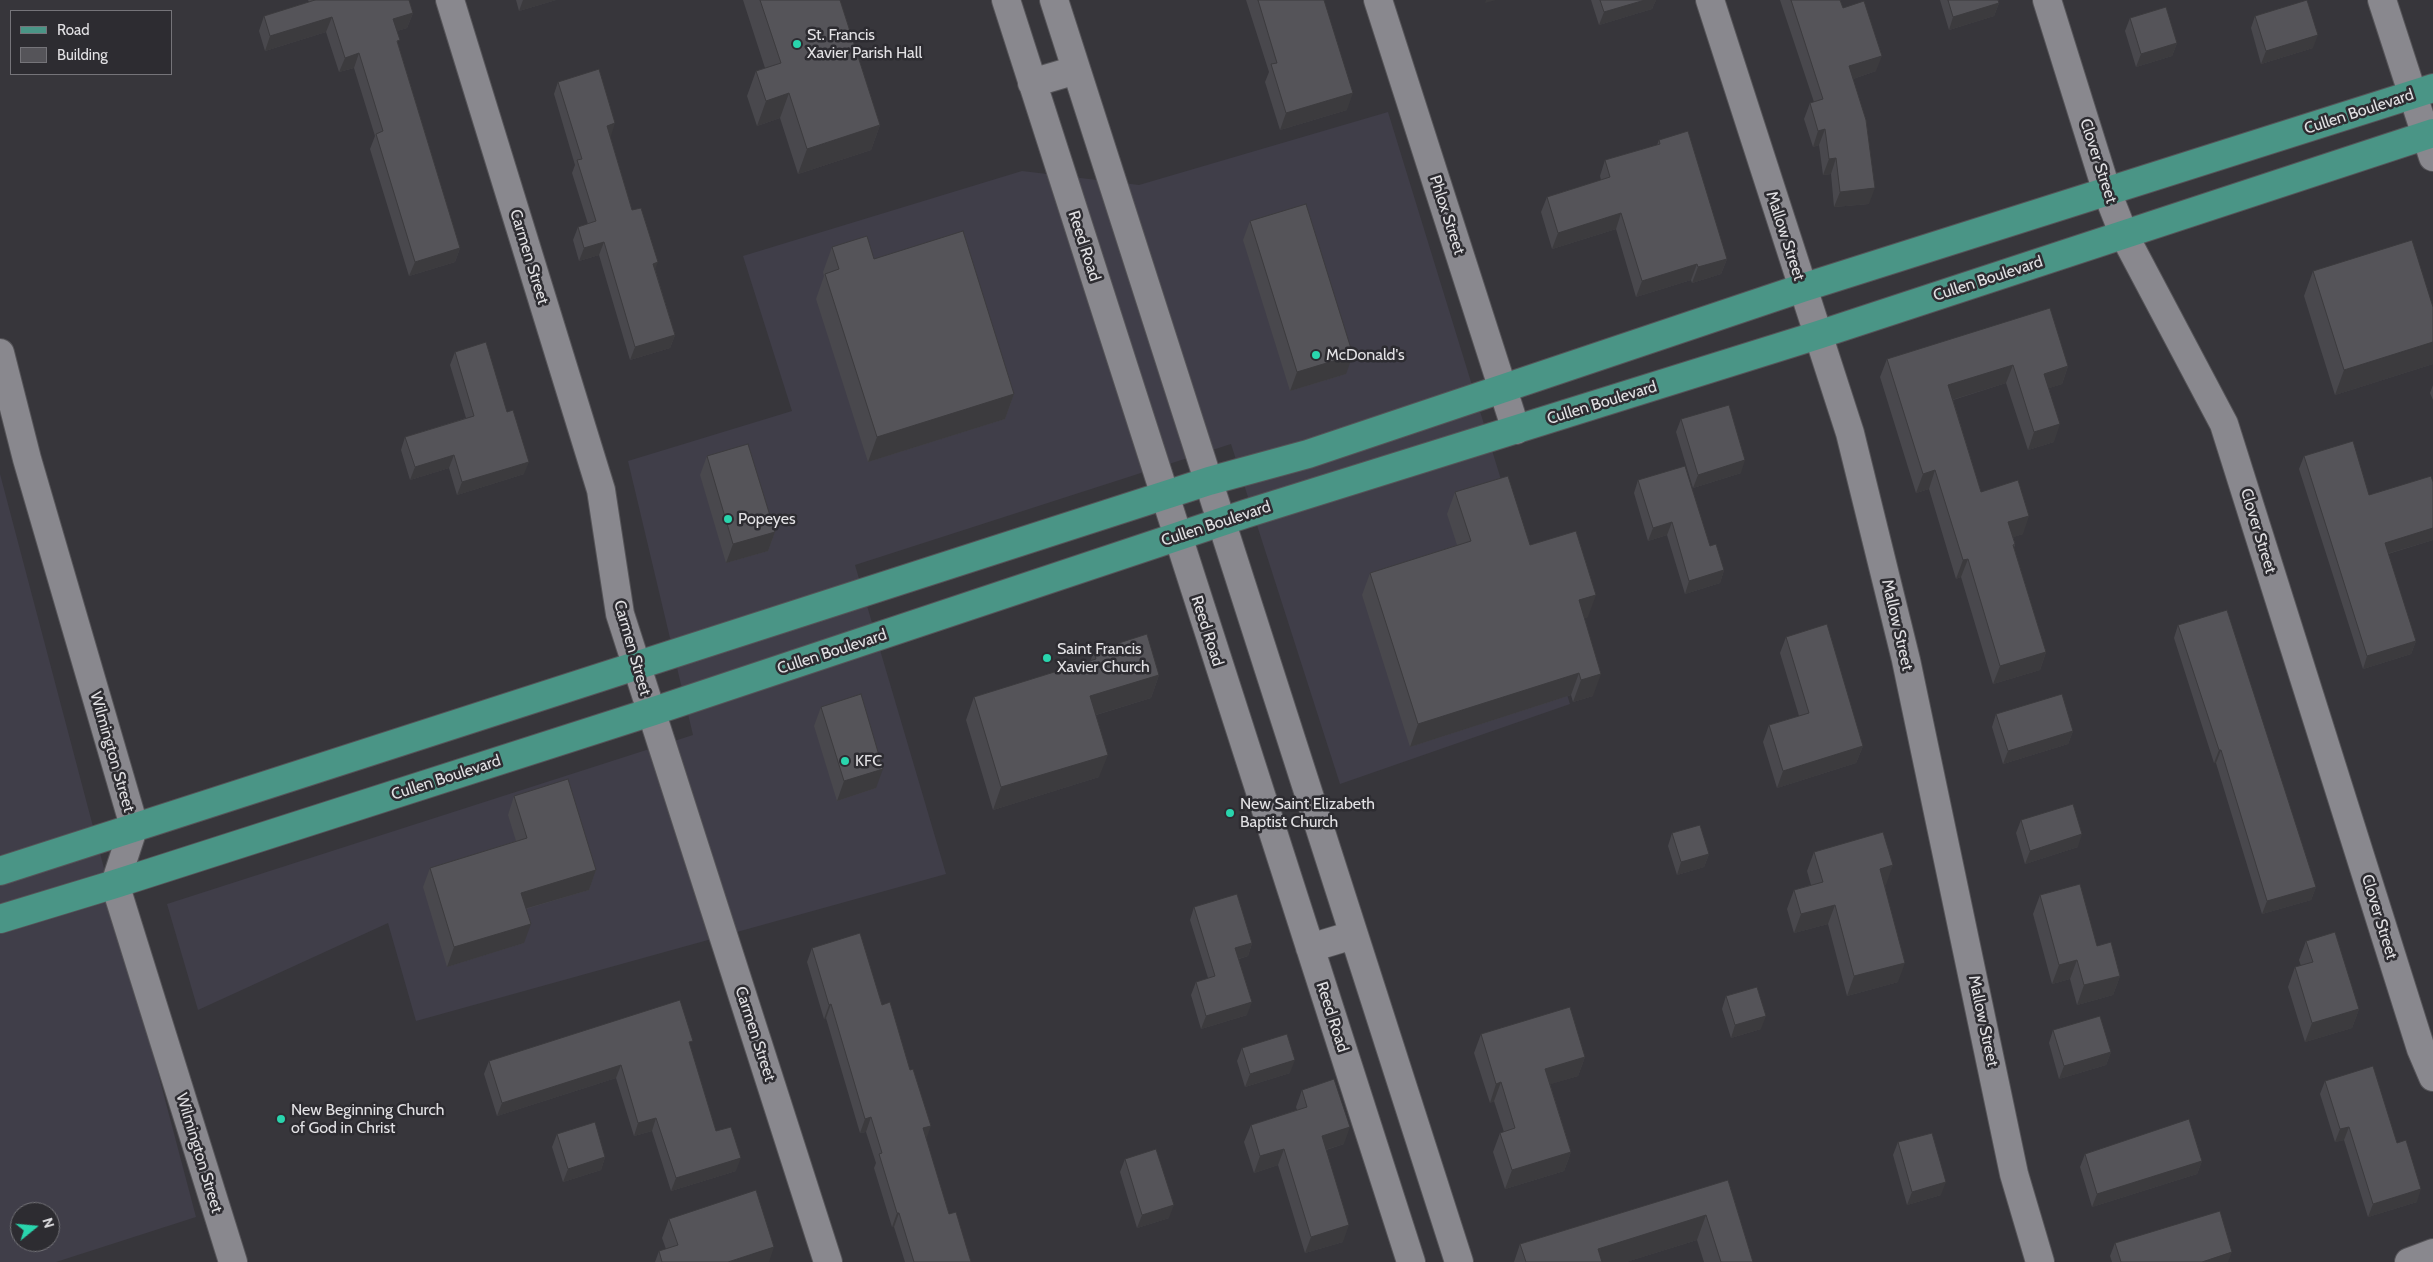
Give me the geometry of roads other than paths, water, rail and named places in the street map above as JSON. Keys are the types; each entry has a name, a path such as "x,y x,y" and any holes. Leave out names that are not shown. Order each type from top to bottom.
{"main road":[{"name":"Cullen Boulevard","path":"0,871 134,826 637,666 1164,495 1308,454 1802,288 2423,92"},
{"name":"Cullen Boulevard","path":"0,919 651,712 1222,522 1818,335 2124,235 2430,142"}],"street":[{"name":"Carmen Street","path":"450,0 601,490 620,614 828,1262"},
{"name":"Reed Road","path":"1006,0 1411,1262"},
{"path":"1054,0 1459,1262"},
{"name":"Phlox Street","path":"1378,0 1516,430"},
{"name":"Mallow Street","path":"1710,0 1850,433 1906,660 2014,1174 2040,1262"},
{"name":"Clover Street","path":"2047,0 2107,192 2124,235 2224,424 2421,1049 2433,1077"},
{"path":"2382,0 2423,92 2430,142"},
{"path":"1032,83 1076,70"},
{"name":"Wilmington Street","path":"0,353 27,459 134,826 115,884 233,1262"},
{"path":"1310,948 1353,935"},
{"path":"2409,1262 2433,1253"}],"place":[{"name":"St. Francis Xavier Parish Hall","path":"797,44"},
{"name":"McDonald's","path":"1316,355"},
{"name":"Popeyes","path":"728,519"},
{"name":"Saint Francis Xavier Church","path":"1047,658"},
{"name":"KFC","path":"845,761"},
{"name":"New Saint Elizabeth Baptist Church","path":"1230,813"},
{"name":"New Beginning Church of God in Christ","path":"281,1119"}]}
